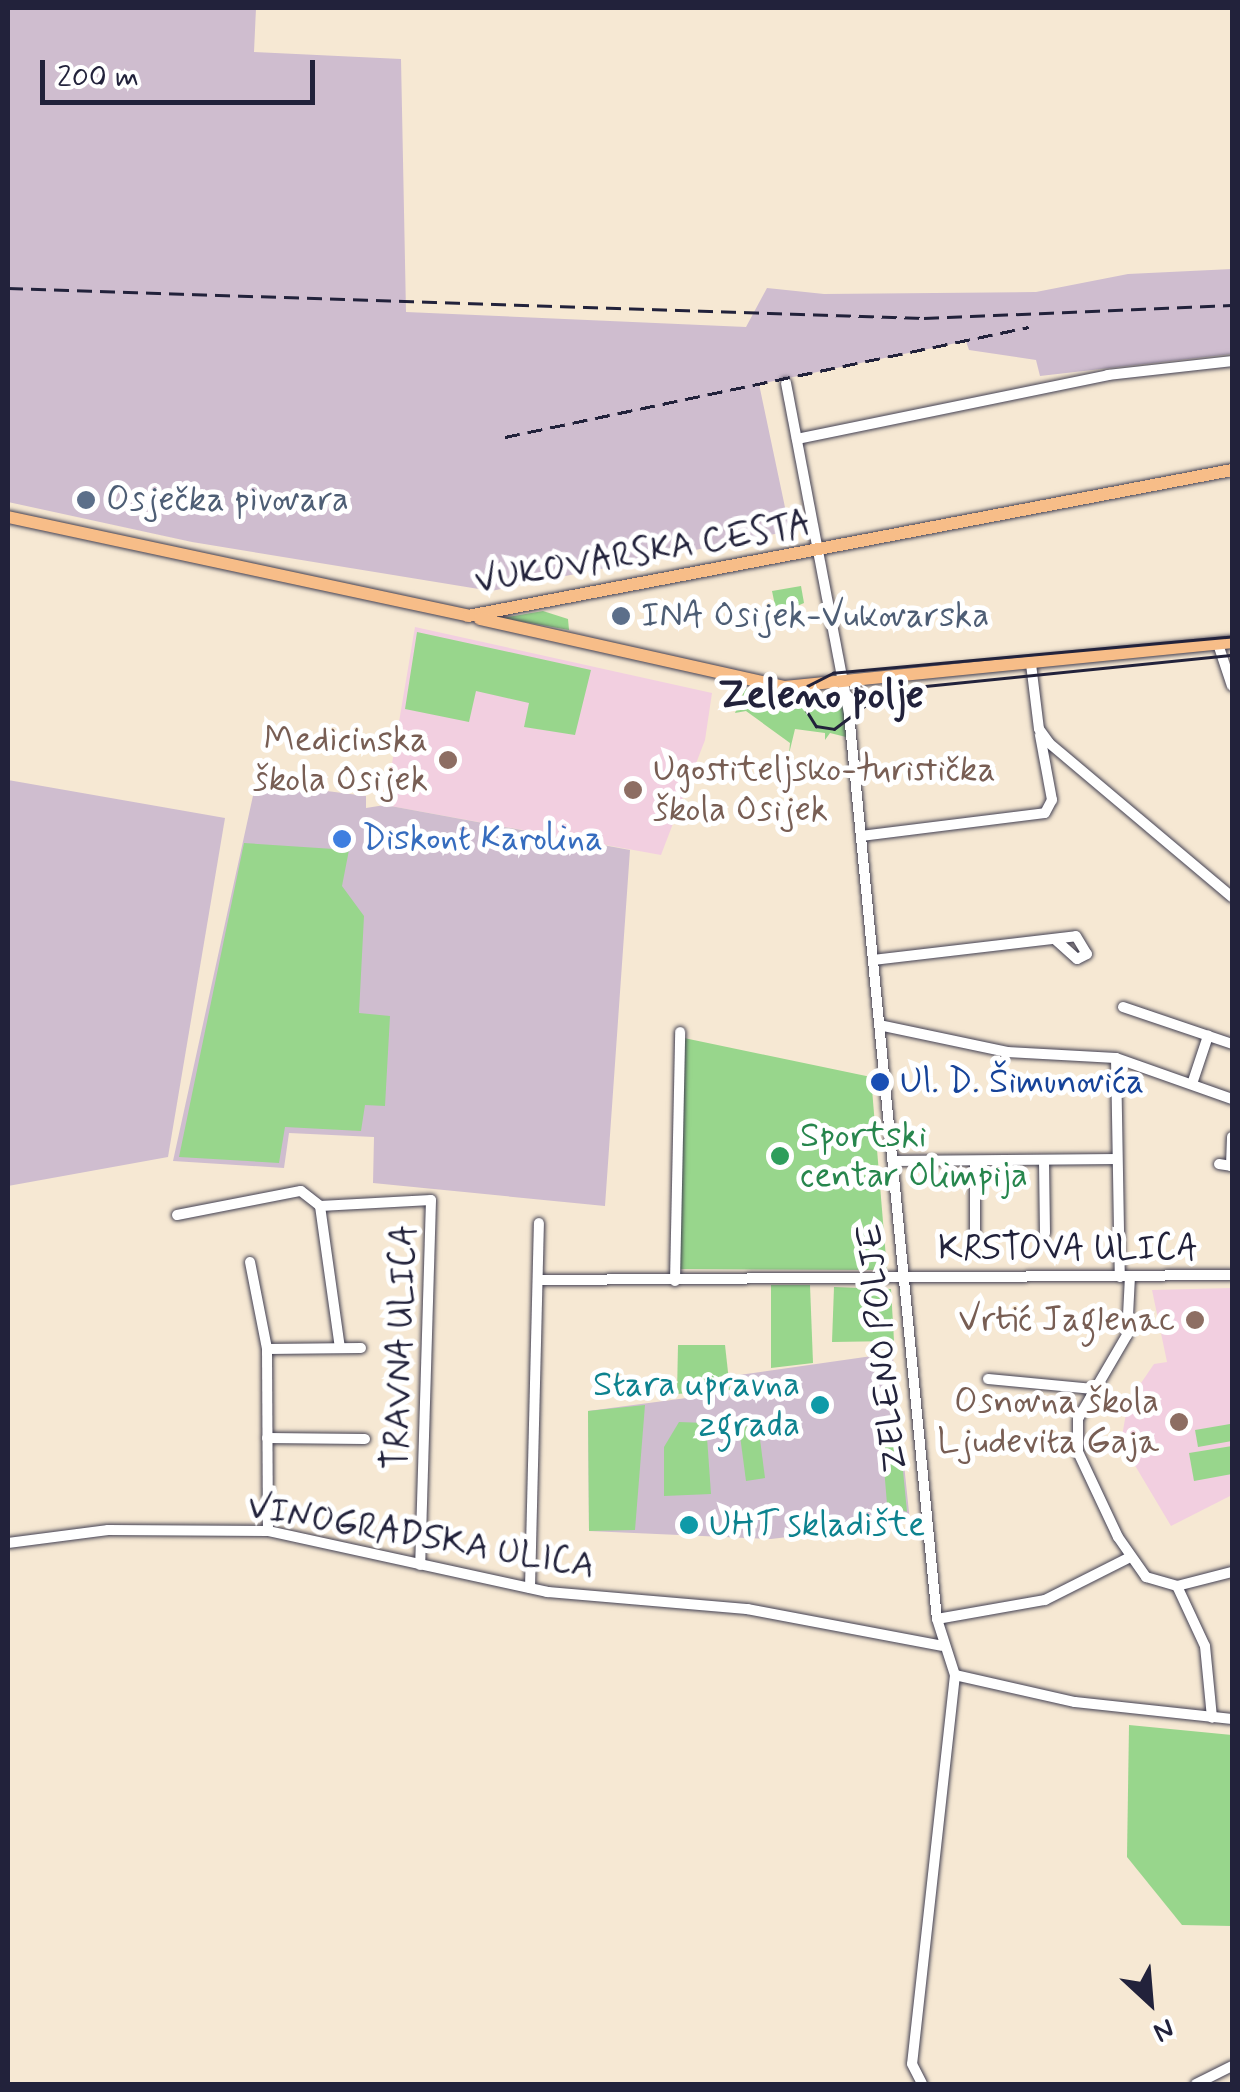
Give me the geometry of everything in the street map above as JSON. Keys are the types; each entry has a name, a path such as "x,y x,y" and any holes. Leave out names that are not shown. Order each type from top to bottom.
{"main road":[{"name":"VUKOVARSKA CESTA","path":"8,516 468,616 1232,470"},
{"path":"468,616 762,685 845,683 1225,643"}],"street":[{"path":"797,439 1108,374 1232,362"},
{"name":"ZELENO POLJE","path":"786,383 845,683 937,1619 942,1646 954,1675 913,2069 922,2084"},
{"path":"1225,643 1232,686"},
{"path":"861,836 1048,811 1031,664"},
{"path":"1039,729 1232,897"},
{"path":"873,960 1055,939"},
{"path":"1123,1007 1232,1044"},
{"path":"880,1025 972,1047 1116,1058 1232,1098"},
{"path":"674,1281 680,1032"},
{"path":"1192,1084 1208,1036"},
{"path":"1116,1058 1117,1158 1125,1276 1123,1348 1094,1389 1076,1442 1130,1557 1146,1577 1177,1586 1232,1572"},
{"path":"1219,1164 1231,1166 1232,1136"},
{"path":"892,1162 1117,1158"},
{"path":"975,1161 976,1238"},
{"path":"1044,1161 1046,1233"},
{"path":"177,1215 301,1191 320,1206 340,1348"},
{"name":"TRAVNA ULICA","path":"320,1206 423,1196 434,1215 420,1565"},
{"path":"530,1588 539,1223"},
{"path":"250,1262 267,1350 268,1531"},
{"name":"KRSTOVA ULICA","path":"538,1280 1232,1275"},
{"path":"267,1350 361,1348"},
{"path":"988,1379 1094,1389"},
{"path":"267,1438 364,1439"},
{"name":"VINOGRADSKA ULICA","path":"8,1543 108,1530 268,1531 530,1588 747,1609 942,1646"},
{"path":"937,1619 1044,1600 1130,1557"},
{"path":"1177,1586 1205,1646 1212,1718"},
{"path":"954,1675 1075,1702 1232,1719"},
{"path":"1196,2084 1232,2066"}],"shaded area":[{"path":"8,8 256,8 254,52 401,59 406,312 746,327 767,288 824,294 1036,292 1128,274 1232,269 1232,354 1040,376 1036,360 969,350 966,341 759,384 790,531 491,591 192,542 8,502"},
{"path":"415,627 712,693 705,740 661,855 385,805"},
{"path":"8,780 225,818 168,1157 8,1186"},
{"path":"256,782 366,796 366,808 385,805 630,850 605,1206 373,1183 374,1137 289,1133 284,1168 173,1161"},
{"name":"Osnovna škola Ljudevita Gaja","path":"1232,1288 1232,1495 1171,1526 1121,1442 1128,1402 1154,1364 1167,1362 1152,1290"},
{"path":"886,1354 893,1358 910,1522 771,1539 589,1531 588,1411 732,1392 732,1376"}],"green space":[{"path":"801,586 804,603 777,615 772,591"},
{"path":"543,611 568,619 569,630 502,618"},
{"path":"417,632 591,670 575,735 524,727 529,703 476,691 469,722 405,709"},
{"path":"745,689 836,694 843,701 846,737 830,733 825,740 825,733 795,729 789,754 790,743 746,711 735,713"},
{"path":"244,843 349,850 342,886 364,916 359,1013 390,1016 385,1106 365,1105 361,1131 285,1127 279,1163 179,1157"},
{"name":"Sportski centar Olimpija","path":"684,1038 871,1077 887,1270 679,1269"},
{"path":"771,1285 810,1285 813,1363 771,1368"},
{"path":"834,1287 891,1289 894,1341 832,1342"},
{"path":"678,1345 725,1345 730,1390 677,1394"},
{"path":"645,1405 635,1530 589,1531 588,1411"},
{"path":"679,1422 706,1423 711,1494 664,1496 664,1447"},
{"path":"758,1424 765,1478 746,1481 739,1428"},
{"path":"1230,1424 1232,1441 1198,1447 1195,1430"},
{"path":"899,1430 907,1512 887,1504 881,1431"},
{"path":"1232,1446 1232,1474 1194,1481 1189,1453"},
{"path":"1129,1725 1232,1735 1232,1926 1182,1925 1127,1857"}],"tram line":[{"path":"1232,637 834,673 808,686 803,705 816,726 834,729 886,690 1232,655"}],"railway":[{"path":"8,288 924,318 1232,305"},
{"path":"505,437 1029,327"}],"place":[{"name":"Osječka pivovara","path":"86,500"},
{"name":"INA Osijek-Vukovarska","path":"621,616"},
{"name":"Medicinska škola Osijek","path":"448,760"},
{"name":"Ugostiteljsko-turistička škola Osijek","path":"633,790"},
{"name":"Diskont Karolina","path":"342,839"},
{"name":"Ul. D. Šimunovića","path":"880,1082"},
{"name":"Sportski centar Olimpija","path":"780,1156"},
{"name":"Vrtić Jaglenac","path":"1195,1320"},
{"name":"Stara upravna zgrada","path":"820,1405"},
{"name":"Osnovna škola Ljudevita Gaja","path":"1179,1422"},
{"name":"UHT skladište","path":"689,1525"}],"district":[{"name":"Zeleno polje","path":"821,696"}]}
